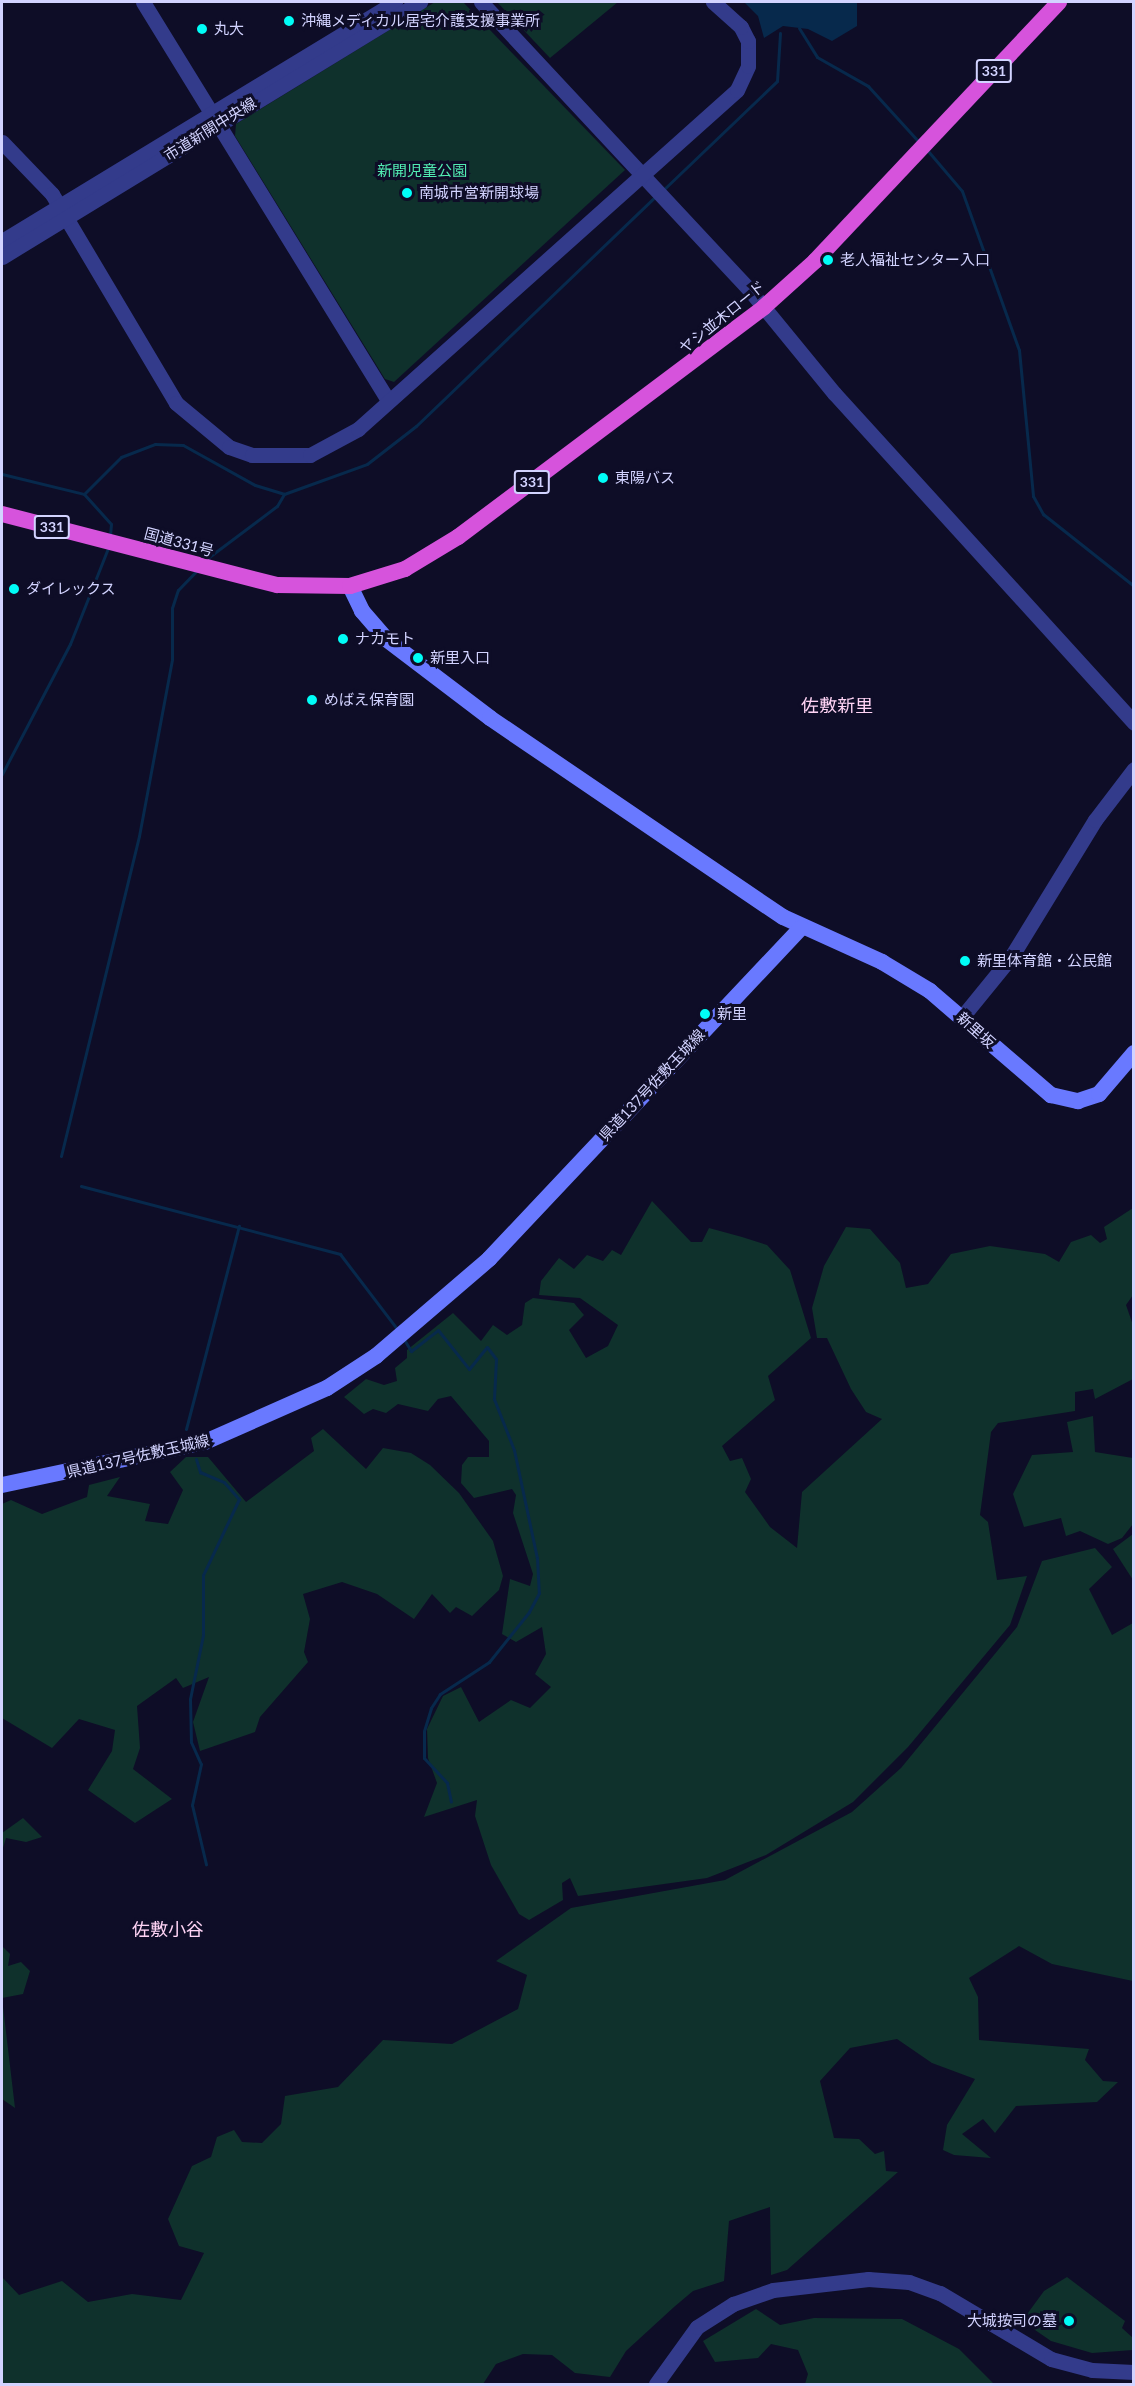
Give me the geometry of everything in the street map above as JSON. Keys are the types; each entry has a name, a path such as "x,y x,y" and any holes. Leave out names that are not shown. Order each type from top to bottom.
{"highway":[{"name":"ヤシ並木ロード","path":"350,586 405,569 458,537 764,307 923,146 1059,2"},
{"name":"国道331号","path":"2,514 200,567 288,587 350,586"}],"main road":[{"path":"350,586 371,622 419,667 620,809 801,928"},
{"name":"新里坂","path":"801,928 882,962 962,1017 1040,1088 1062,1100 1099,1094 1134,1053"},
{"name":"県道137号佐敷玉城線","path":"2,1485 205,1442 327,1388 402,1336 489,1259 801,928"}],"street":[{"path":"143,2 388,401"},
{"name":"市道新開中央線","path":"324,52 395,2"},
{"path":"481,2 654,185 764,307 834,393 1134,723"},
{"path":"2,142 39,177 63,212 176,403 229,447 263,456 310,455 336,445 388,401 643,173 745,78 748,41 741,27 713,2"},
{"name":"市道新開中央線","path":"2,257 63,212 214,119 324,52 415,3"},
{"name":"市道新開中央線","path":"2,241 63,212"},
{"path":"962,1017 1011,957 1095,820 1134,769"},
{"path":"656,2385 697,2327 733,2304 773,2290 868,2279 909,2282 940,2293 1051,2359 1092,2370 1134,2372"}],"green space":[{"name":"新開児童公園","path":"435,2 463,2 625,170 394,382 385,379 235,136 236,124"},
{"path":"497,2 618,2 550,58"},
{"path":"652,1201 691,1242 702,1242 709,1228 742,1237 767,1245 790,1270 811,1338 768,1376 775,1400 722,1446 730,1461 742,1458 751,1479 745,1492 770,1527 797,1548 802,1492 882,1419 866,1412 851,1389 827,1338 817,1338 812,1308 824,1266 846,1227 870,1229 900,1263 906,1288 928,1284 951,1254 990,1246 1045,1254 1059,1262 1071,1242 1091,1235 1100,1243 1107,1239 1104,1227 1133,1208 1133,1295 1126,1305 1133,1325 1133,1379 1095,1399 1093,1389 1075,1392 1075,1411 998,1423 991,1432 980,1515 988,1522 997,1580 1027,1576 1010,1625 908,1747 853,1802 766,1855 707,1878 578,1896 570,1878 562,1883 563,1900 529,1920 519,1914 491,1865 475,1816 477,1800 424,1817 437,1783 428,1758 427,1729 443,1696 461,1687 479,1722 511,1700 530,1708 551,1687 535,1674 546,1654 542,1627 516,1642 502,1634 510,1579 530,1586 533,1574 513,1513 516,1495 512,1489 474,1498 461,1483 462,1465 468,1457 489,1457 489,1441 451,1396 438,1399 428,1411 398,1404 386,1413 373,1409 364,1414 344,1397 366,1379 384,1385 397,1381 395,1368 407,1358 407,1350 453,1313 481,1341 493,1325 507,1335 522,1325 525,1303 533,1298 574,1303 584,1315 569,1330 586,1358 608,1346 618,1325 580,1298 539,1295 541,1281 559,1258 574,1269 587,1255 603,1261 612,1250 621,1255"},
{"path":"1093,1416 1095,1452 1133,1458 1133,1524 1122,1538 1108,1544 1080,1531 1066,1536 1061,1518 1024,1527 1013,1494 1032,1455 1073,1452 1067,1422"},
{"path":"323,1429 366,1469 383,1448 411,1453 430,1465 459,1493 493,1541 503,1576 499,1590 472,1616 456,1607 450,1613 432,1594 414,1619 377,1594 342,1582 303,1594 310,1619 304,1652 308,1662 260,1717 255,1732 200,1751 193,1722 209,1677 183,1688 176,1678 137,1706 140,1748 133,1769 172,1799 135,1823 88,1790 112,1751 115,1730 79,1719 52,1748 2,1718 2,1504 11,1500 42,1514 87,1497 89,1485 120,1477 107,1496 150,1504 145,1521 168,1524 183,1490 170,1472 186,1457 208,1457 246,1502 314,1451 311,1438"},
{"path":"1133,1534 1133,1580 1113,1549"},
{"path":"1095,1548 1112,1567 1089,1589 1112,1635 1133,1623 1133,1981 1052,1964 1019,1946 969,1978 978,1997 979,2040 1089,2049 1085,2060 1103,2081 1118,2082 1097,2102 1016,2106 995,2133 983,2119 962,2134 991,2158 954,2155 943,2150 947,2125 975,2079 932,2063 897,2039 850,2048 820,2081 834,2138 859,2139 875,2154 884,2151 886,2171 898,2172 787,2270 771,2275 770,2207 729,2221 724,2281 693,2291 674,2307 626,2351 610,2377 575,2373 552,2355 523,2354 496,2364 483,2384 2,2384 2,2277 19,2295 62,2281 88,2302 132,2294 181,2300 204,2253 179,2246 168,2219 192,2166 211,2157 217,2137 234,2130 242,2142 262,2143 281,2124 285,2096 338,2087 383,2040 452,2044 518,2009 527,1975 496,1961 571,1908 725,1880 852,1812 901,1768 1017,1627 1042,1561"},
{"path":"23,1818 42,1837 26,1842 6,1838 2,1851 2,1833"},
{"path":"2,1946 10,1954 8,1966 21,1962 30,1971 23,1994 2,1998"},
{"path":"2,1998 15,2108 2,2099"},
{"path":"1067,2277 1125,2321 1122,2328 1133,2338 1133,2350 1092,2353 1051,2341 1022,2321 1044,2291"},
{"path":"756,2309 780,2325 814,2318 902,2319 959,2349 994,2384 805,2384 808,2374 798,2350 771,2344 758,2358 715,2362 703,2341"}],"water":[{"path":"744,2 857,2 857,26 832,41 808,29 783,26 764,38 758,16"}],"waterway":[{"path":"799,28 817,57 868,86 919,142"},
{"path":"662,191 777,81 780,33"},
{"path":"928,151 962,191 1019,350 1033,496 1043,514 1134,586"},
{"path":"2,474 84,494 121,457 155,444 183,445 255,485 284,494 367,464 416,426 655,197"},
{"path":"84,494 111,524 110,535"},
{"path":"205,560 277,506 284,494"},
{"path":"2,774 70,644 108,548"},
{"path":"61,1156 139,836 172,659 172,608 178,590 197,570"},
{"path":"81,1186 340,1254 398,1330"},
{"path":"186,1429 239,1226"},
{"path":"405,1341 411,1351 438,1330 469,1369 487,1347 496,1359 494,1399 514,1450 537,1558 539,1593 529,1612 489,1662 440,1694 431,1708 424,1731 424,1758 447,1783 451,1802"},
{"path":"196,1459 200,1472 224,1482 239,1499 203,1575 203,1635 190,1699 191,1742 201,1764 192,1805 206,1864"}],"place":[{"name":"沖縄メディカル居宅介護支援事業所","path":"289,21"},
{"name":"丸大","path":"202,29"},
{"name":"南城市営新開球場","path":"407,193"},
{"name":"老人福祉センター入口","path":"828,260"},
{"name":"東陽バス","path":"603,478"},
{"name":"ダイレックス","path":"14,589"},
{"name":"ナカモト","path":"343,639"},
{"name":"新里入口","path":"418,658"},
{"name":"めばえ保育園","path":"312,700"},
{"name":"新里体育館・公民館","path":"965,961"},
{"name":"新里","path":"705,1014"},
{"name":"大城按司の墓","path":"1069,2321"}],"district":[{"name":"佐敷新里","path":"837,705"},
{"name":"佐敷小谷","path":"168,1929"}]}
